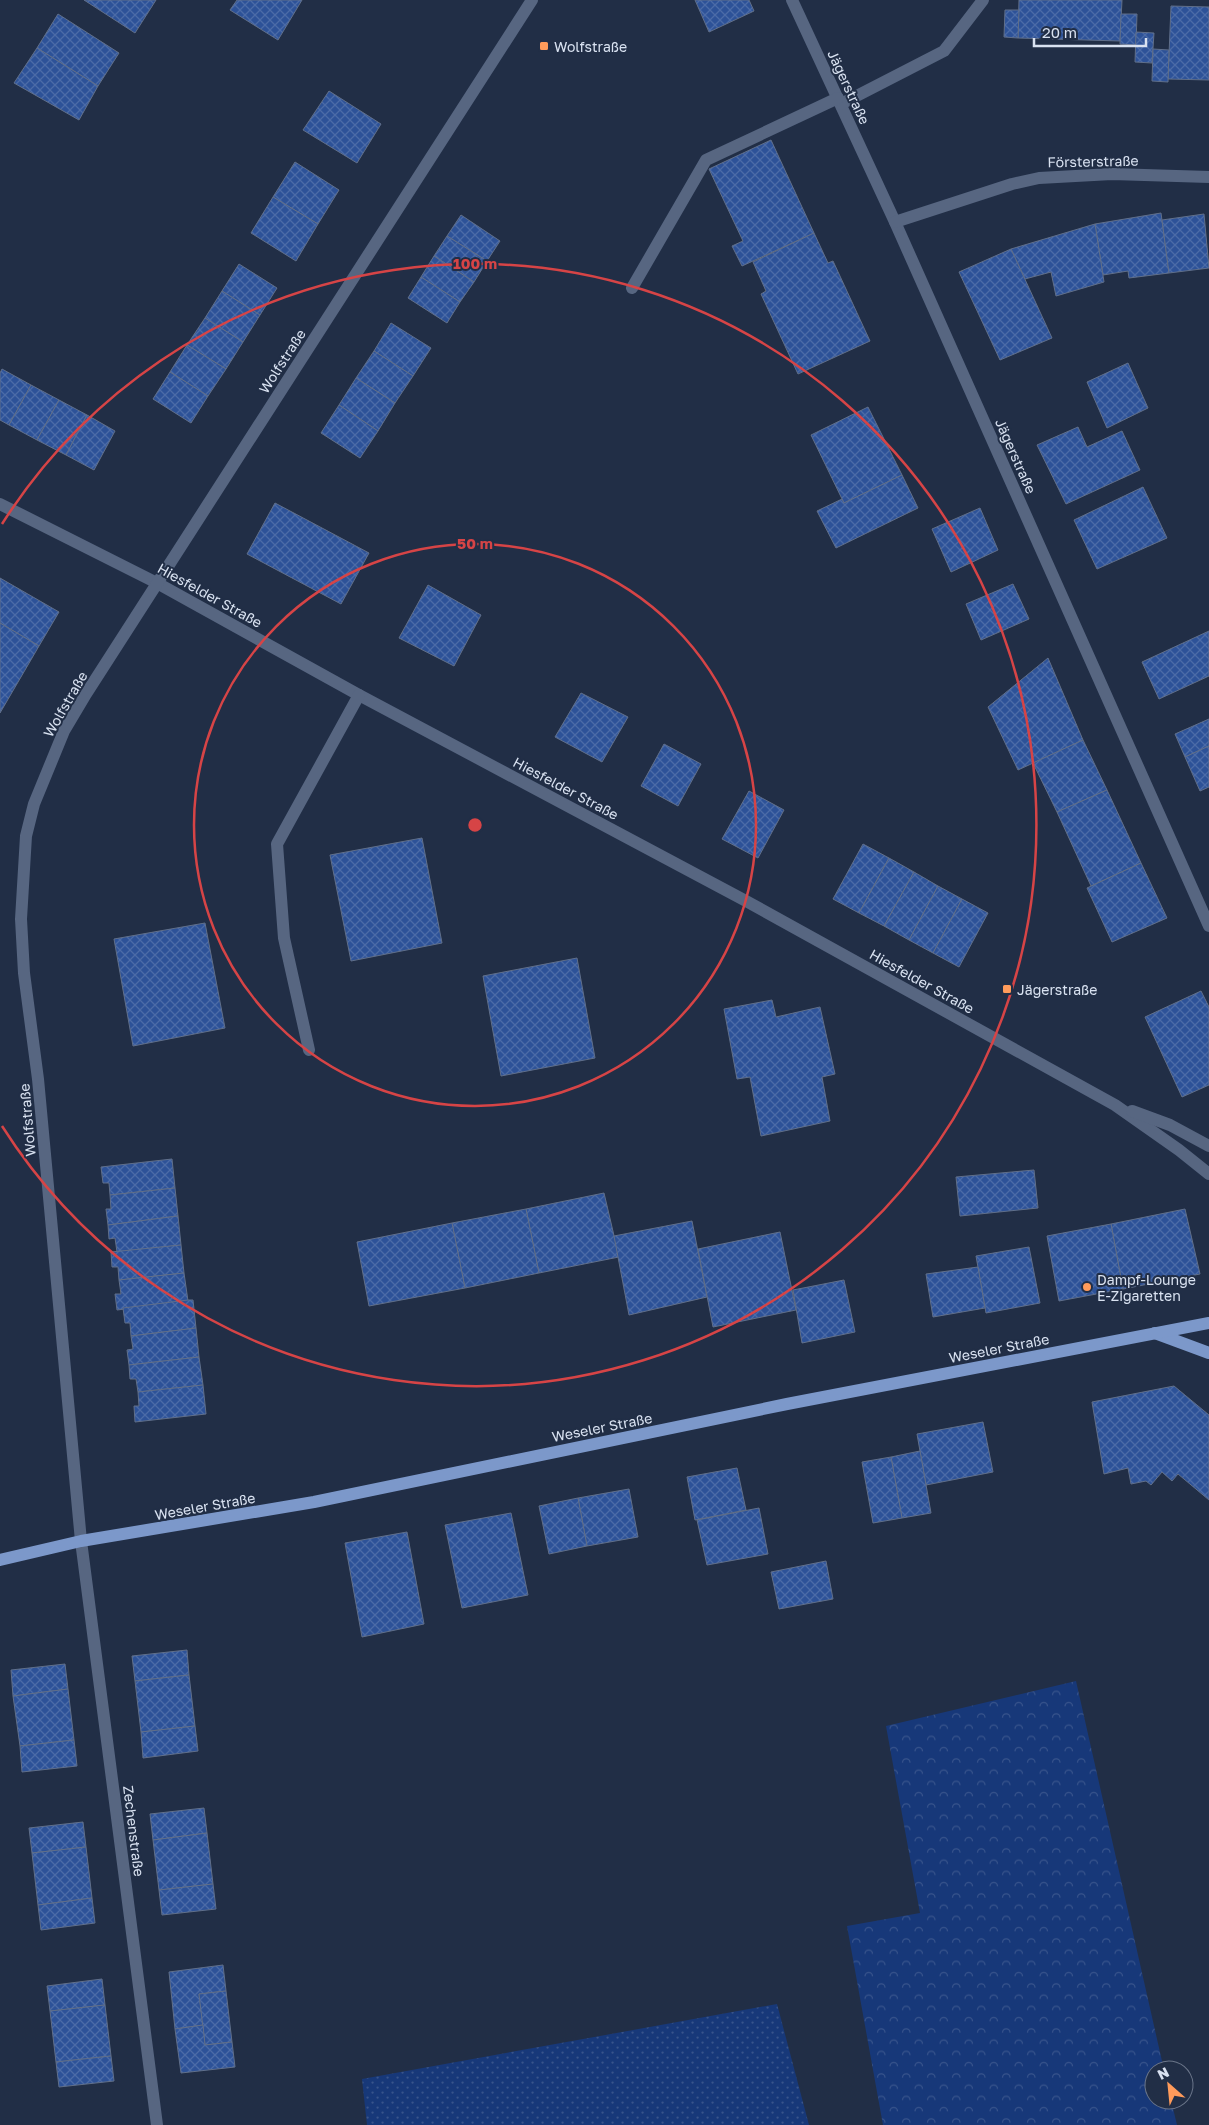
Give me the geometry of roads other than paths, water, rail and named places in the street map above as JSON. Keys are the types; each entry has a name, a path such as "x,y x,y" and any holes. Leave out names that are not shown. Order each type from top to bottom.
{"main road":[{"name":"Weseler Straße","path":"0,1560 81,1541 314,1502 787,1404 1209,1324"},
{"path":"1155,1333 1209,1353"}],"street":[{"name":"Wolfstraße","path":"81,1541 38,1079 24,973 21,918 22,869 26,836 34,804 64,731 532,0"},
{"name":"Jägerstraße","path":"792,0 895,222 1209,926"},
{"path":"632,288 706,160 839,101 944,51 983,0"},
{"name":"Försterstraße","path":"895,222 1012,184 1038,178 1112,174 1209,177"},
{"name":"Hiesfelder Straße","path":"0,504 157,583 359,695 636,842 1115,1105 1179,1150 1209,1174"},
{"path":"309,1050 284,938 277,844 359,695"},
{"name":"Hiesfelder Straße","path":"1115,1105 1170,1125 1209,1146"},
{"name":"Zechenstraße","path":"81,1541 157,2125"}],"place":[{"name":"Wolfstraße","path":"544,46"},
{"name":"Jägerstraße","path":"1007,989"},
{"name":"Dampf-Lounge E-Zigaretten","path":"1087,1287"}]}
